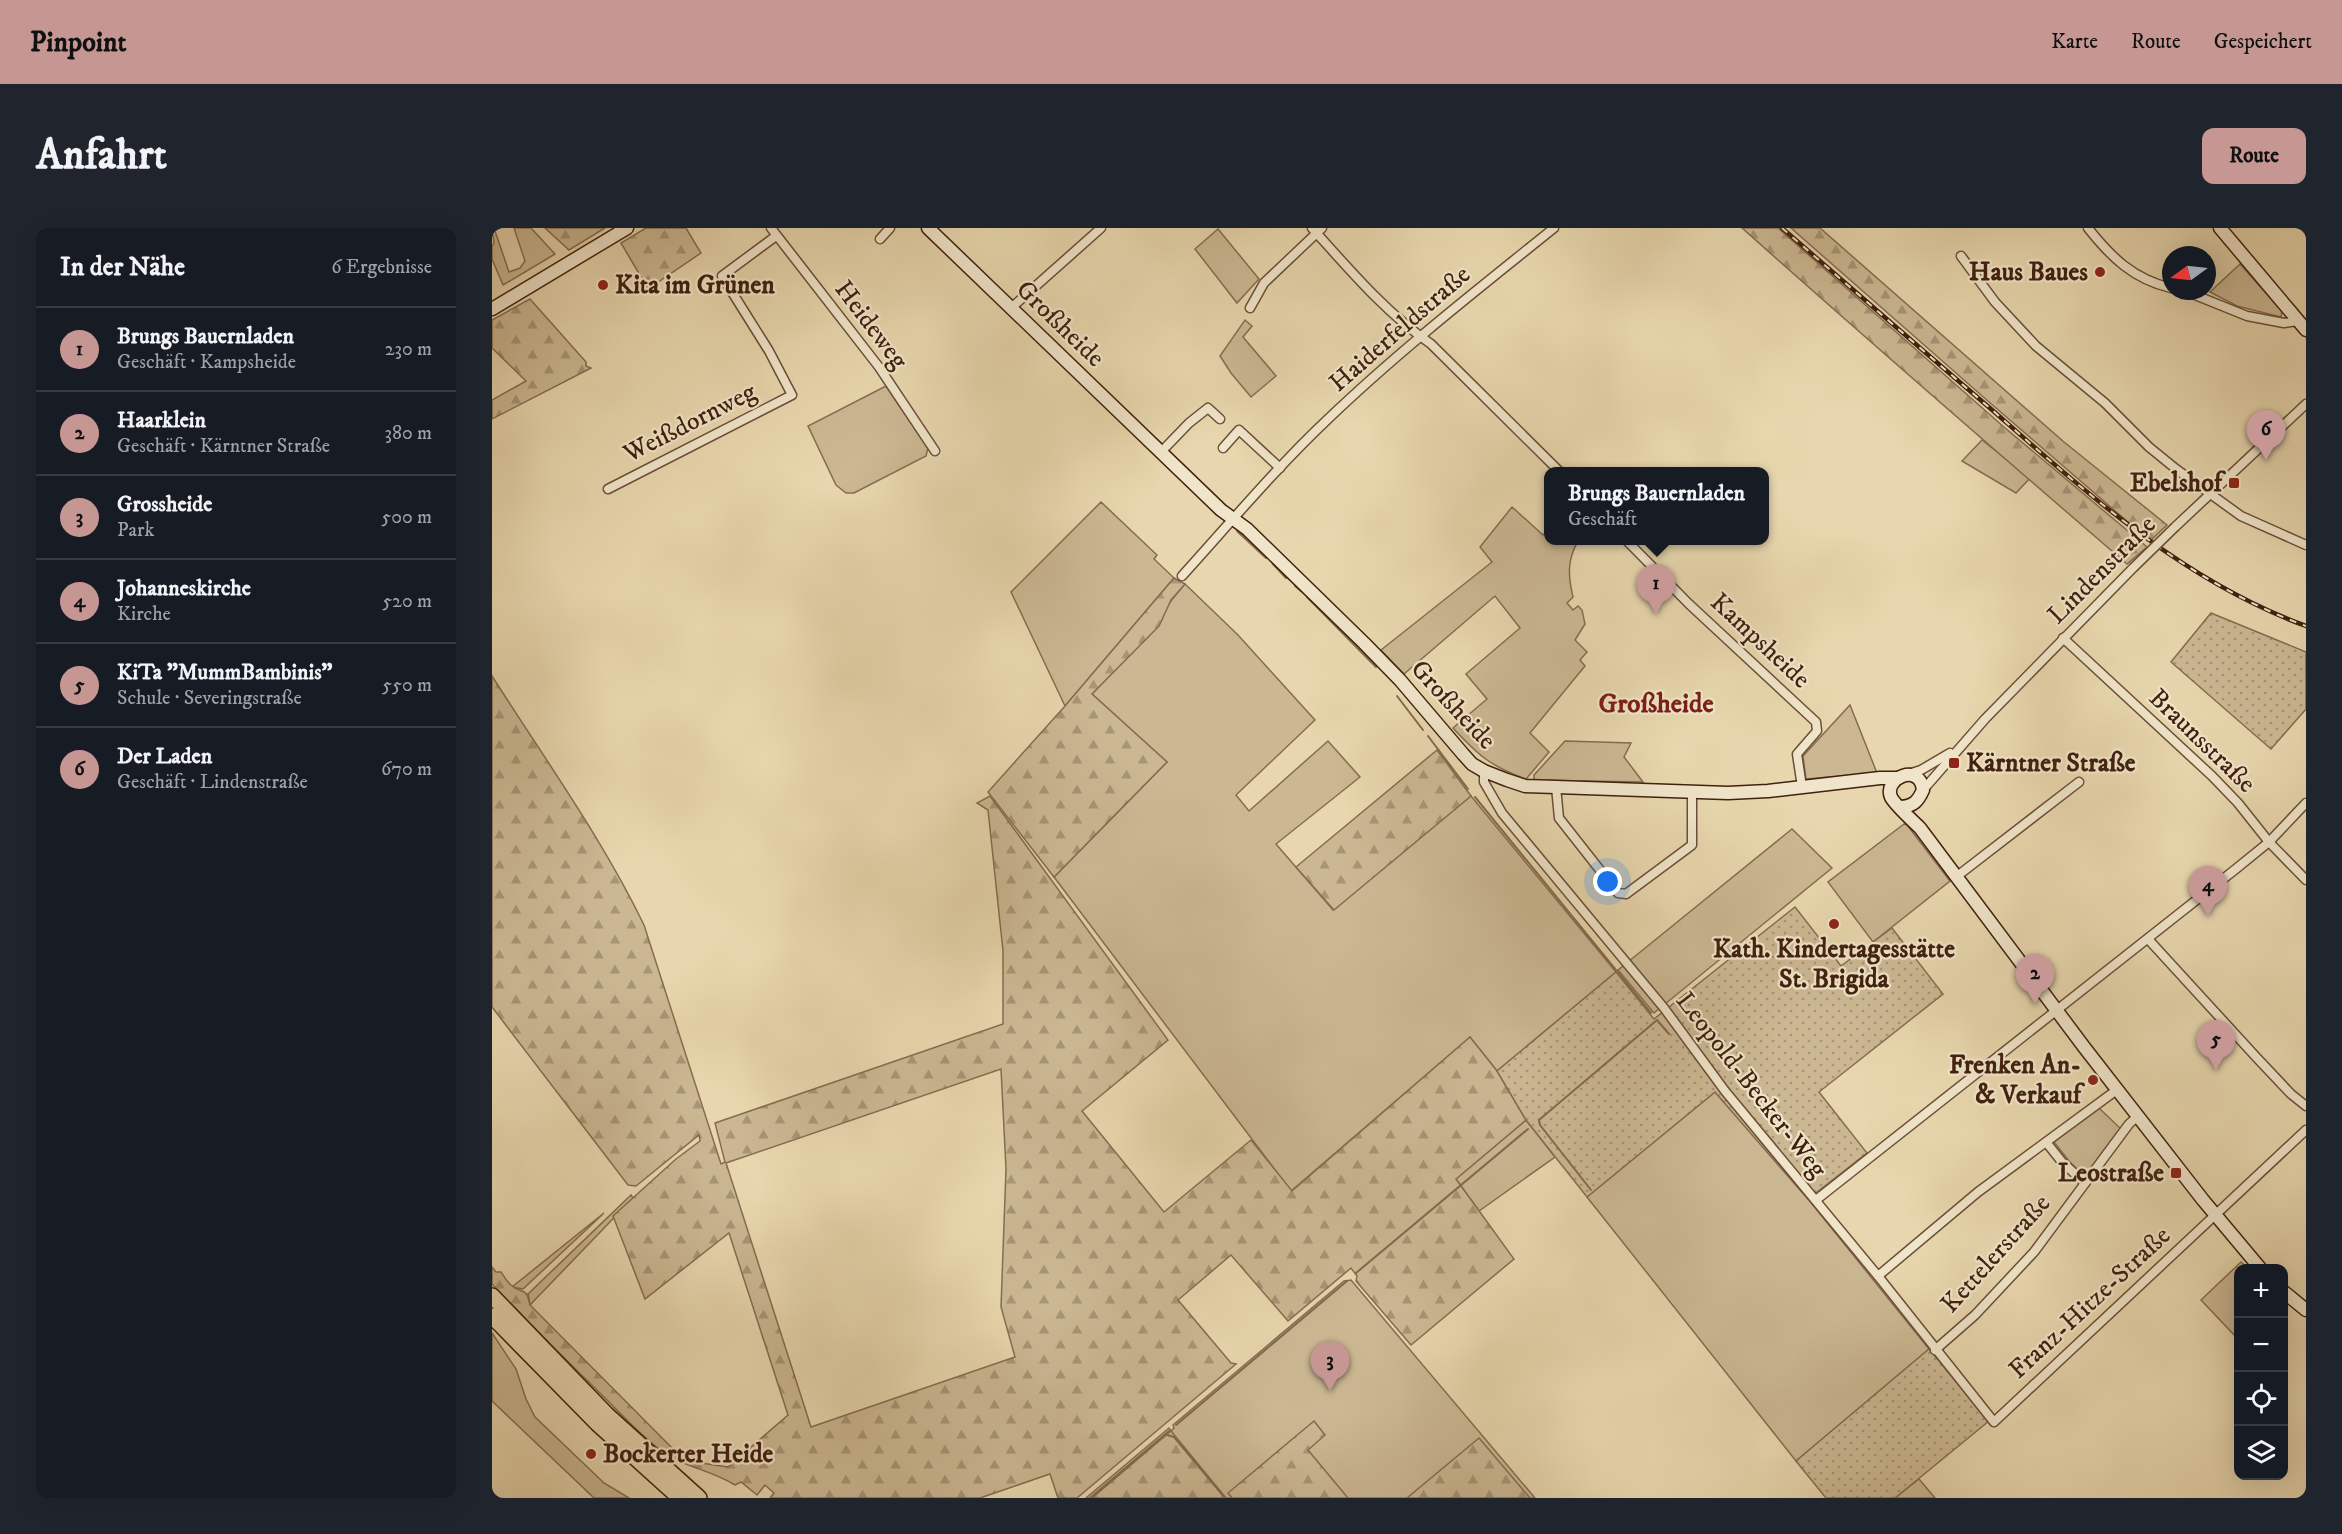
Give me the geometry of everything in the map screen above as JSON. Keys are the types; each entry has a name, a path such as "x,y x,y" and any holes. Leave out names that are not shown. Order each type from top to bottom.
{"highway":[{"path":"492,1296 607,1415 699,1498"},
{"path":"492,1316 598,1424 680,1498"}],"street":[{"path":"492,309 627,228"},
{"path":"880,239 890,228"},
{"name":"Großheide","path":"928,228 1221,510 1233,518 1364,643 1400,680 1472,764 1484,771 1525,786 1692,792 1768,791 1903,776"},
{"path":"1011,308 1101,228"},
{"name":"Haiderfeldstraße","path":"1182,576 1233,518 1327,419 1421,337 1554,228"},
{"path":"2088,228 2127,269 2162,285"},
{"path":"2220,228 2302,325"},
{"path":"1250,308 1264,283 1317,230 1364,284 1410,329 1431,344 1555,467"},
{"name":"Weißdornweg","path":"608,489 792,395 769,351 722,276 774,232"},
{"name":"Heideweg","path":"774,232 879,367 935,451"},
{"path":"1961,256 1995,302 2036,346 2105,403 2149,447 2210,495 2241,516 2306,545"},
{"path":"2207,300 2247,316 2302,325"},
{"name":"Lindenstraße","path":"1921,795 1960,746 2063,638 2175,527 2306,404"},
{"path":"1161,452 1189,423 1208,408 1220,419"},
{"path":"1223,448 1239,430 1280,468"},
{"name":"Kampsheide","path":"1631,545 1751,663 1816,722 1817,731 1797,754 1802,787"},
{"name":"Braunsstraße","path":"2063,638 2212,776 2238,803 2269,842 2306,880"},
{"name":"Lindenstraße","path":"1903,776 1938,762 1960,746"},
{"name":"Leopold-Becker-Weg","path":"1484,771 1484,782 1502,813 1664,1008 1725,1091 1878,1275 1994,1422"},
{"path":"1920,828 1919,778 1903,776 1892,783 1889,790 1892,800 1920,828 2138,1116 2256,1264"},
{"name":"Großheide","path":"1869,781 1879,782 1889,790"},
{"path":"1956,877 2079,782"},
{"path":"1556,788 1559,818 1618,893 1626,894 1692,845 1692,792"},
{"path":"1901,807 1909,807 1921,795"},
{"path":"1816,1200 2269,842 2306,804"},
{"path":"2148,939 2291,1094 2306,1106"},
{"path":"1878,1275 1978,1192 2118,1089"},
{"name":"Kettelerstraße","path":"1935,1350 1975,1315 2034,1252 2129,1124 2138,1116"},
{"name":"Franz-Hitze-Straße","path":"1994,1422 2306,1130"},
{"name":"Kettelerstraße","path":"2046,1142 2062,1162 2085,1184"},
{"path":"2288,1296 2306,1310"}],"green space":[{"path":"492,228 494,228 509,272 520,268 525,261 514,228 531,228 555,254 503,285 492,259 494,243"},
{"path":"545,228 605,228 569,250"},
{"path":"646,228 686,228 701,253 648,289 621,243"},
{"path":"1742,228 1778,228 2005,428 2147,547 2127,564"},
{"path":"1791,228 1820,228 2064,442 2167,525 2150,541"},
{"path":"1218,229 1259,279 1237,303 1195,249"},
{"path":"2240,264 2282,311 2281,317 2237,306 2216,295 2216,286"},
{"path":"530,299 586,362 586,366 591,368 492,419 492,400 526,381 492,348 492,320"},
{"path":"1245,320 1252,326 1243,337 1276,376 1251,397 1220,356"},
{"path":"886,386 928,448 926,456 854,493 846,493 836,485 808,426"},
{"path":"1982,440 2030,478 2016,493 1962,461"},
{"path":"1101,502 1157,555 1154,559 1174,578 1065,706 1011,592"},
{"path":"1512,507 1544,534 1544,545 1576,545 1570,568 1573,597 1567,603 1573,610 1578,606 1582,610 1585,624 1575,640 1587,652 1580,660 1585,666 1530,733 1549,752 1526,779 1485,759 1453,728 1487,699 1466,674 1520,628 1495,596 1404,674 1381,650 1492,562 1480,547"},
{"path":"1174,578 1185,584 1171,600 1159,626 1092,694 1167,762 1054,877 988,792"},
{"path":"1185,584 1238,635 1315,720 1236,795 1249,811 1328,741 1360,777 1276,844 1333,910 1471,796 1616,972 1497,1071 1470,1037 1291,1191 1054,877 1167,762 1092,694 1162,620 1168,606"},
{"path":"2211,613 2306,652 2306,709 2271,749 2171,662"},
{"path":"492,676 610,861 644,925 721,1164 725,1162 715,1123 1003,1024 1003,951 988,810 977,803 990,796 1168,1040 1082,1111 1164,1212 1251,1140 1292,1191 1470,1037 1497,1071 1526,1120 1456,1179 1514,1259 1411,1345 1356,1281 1357,1276 1351,1268 1288,1321 1231,1255 1178,1300 1231,1363 1236,1364 1077,1498 1058,1498 1050,1474 980,1498 770,1498 774,1493 765,1485 757,1495 741,1482 735,1485 678,1461 660,1450 630,1424 492,1284 492,1267 496,1272 501,1272 511,1285 527,1295 530,1305 676,1452 694,1462 728,1467 788,1415 729,1233 645,1299 613,1216 676,1159 700,1141 699,1135 636,1186 628,1185 492,1007","holes":["1001,1069 1006,1169 1001,1307 1015,1357 811,1427 726,1163"]},
{"path":"1850,705 1877,773 1806,779 1803,756"},
{"path":"1565,741 1631,743 1624,757 1643,782 1534,780 1534,775"},
{"path":"1437,750 1471,796 1334,910 1296,867"},
{"path":"1904,824 1950,881 1873,942 1828,882"},
{"path":"1792,829 1832,868 1654,1013 1618,970"},
{"path":"1795,907 1841,966 1892,928 1943,994 1819,1092 1867,1153 1808,1199 1715,1092 1587,1197 1526,1120 1497,1071 1616,972 1654,1019"},
{"path":"1715,1092 1808,1199 1929,1349 1796,1461 1587,1197"},
{"path":"2099,1108 2121,1129 2085,1177 2054,1142"},
{"path":"1526,1120 1555,1157 1479,1211 1456,1179"},
{"path":"631,1195 633,1198 530,1305 528,1294"},
{"path":"604,1213 523,1289 512,1287"},
{"path":"2234,1269 2234,1335 2201,1300"},
{"path":"1351,1280 1535,1498 1086,1498 1169,1428 1171,1431 1174,1428 1173,1425 1344,1281"},
{"path":"492,1333 516,1369 535,1417 604,1483 629,1498 594,1498 492,1401"},
{"path":"1929,1349 1989,1421 1895,1498 1826,1498 1796,1461"},
{"path":"1314,1421 1325,1435 1308,1450 1348,1498 1232,1498 1228,1493"},
{"path":"1171,1431 1226,1498 1092,1498"},
{"path":"1479,1438 1530,1498 1407,1498"},
{"path":"1919,1479 1935,1498 1895,1498"}],"waterway":[{"path":"1237,531 1266,558"},
{"path":"1273,564 1286,578"},
{"path":"1295,586 1301,591"},
{"path":"1307,597 1376,667"},
{"path":"1397,696 1423,730"},
{"path":"1428,736 1468,789"},
{"path":"1475,797 1651,1013"},
{"path":"1591,1190 1540,1125 1539,1120 1657,1020 1669,1034"},
{"path":"1356,1273 1528,1129"},
{"path":"1176,1425 1347,1281"},
{"path":"1090,1498 1169,1431"},
{"path":"1167,1435 1174,1437 1225,1498"}],"railway":[{"path":"1782,228 2064,472 2139,532 2178,560 2219,585 2261,607 2306,626"}],"place":[{"name":"Haus Baues","path":"2100,272"},
{"name":"Kita im Grünen","path":"603,285"},
{"name":"Der Laden","path":"2266,460"},
{"name":"Ebelshof","path":"2234,483"},
{"name":"Brungs Bauernladen","path":"1656,614"},
{"name":"Kärntner Straße","path":"1954,763"},
{"name":"Johanneskirche","path":"2208,916"},
{"name":"Kath. Kindertagesstätte St. Brigida","path":"1834,924"},
{"name":"Haarklein","path":"2035,1004"},
{"name":"KiTa \"MummBambinis\"","path":"2216,1070"},
{"name":"Frenken An- & Verkauf","path":"2093,1080"},
{"name":"Leostraße","path":"2176,1173"},
{"name":"Grossheide","path":"1330,1391"},
{"name":"Bockerter Heide","path":"591,1454"}],"district":[{"name":"Großheide","path":"1656,704"}]}
